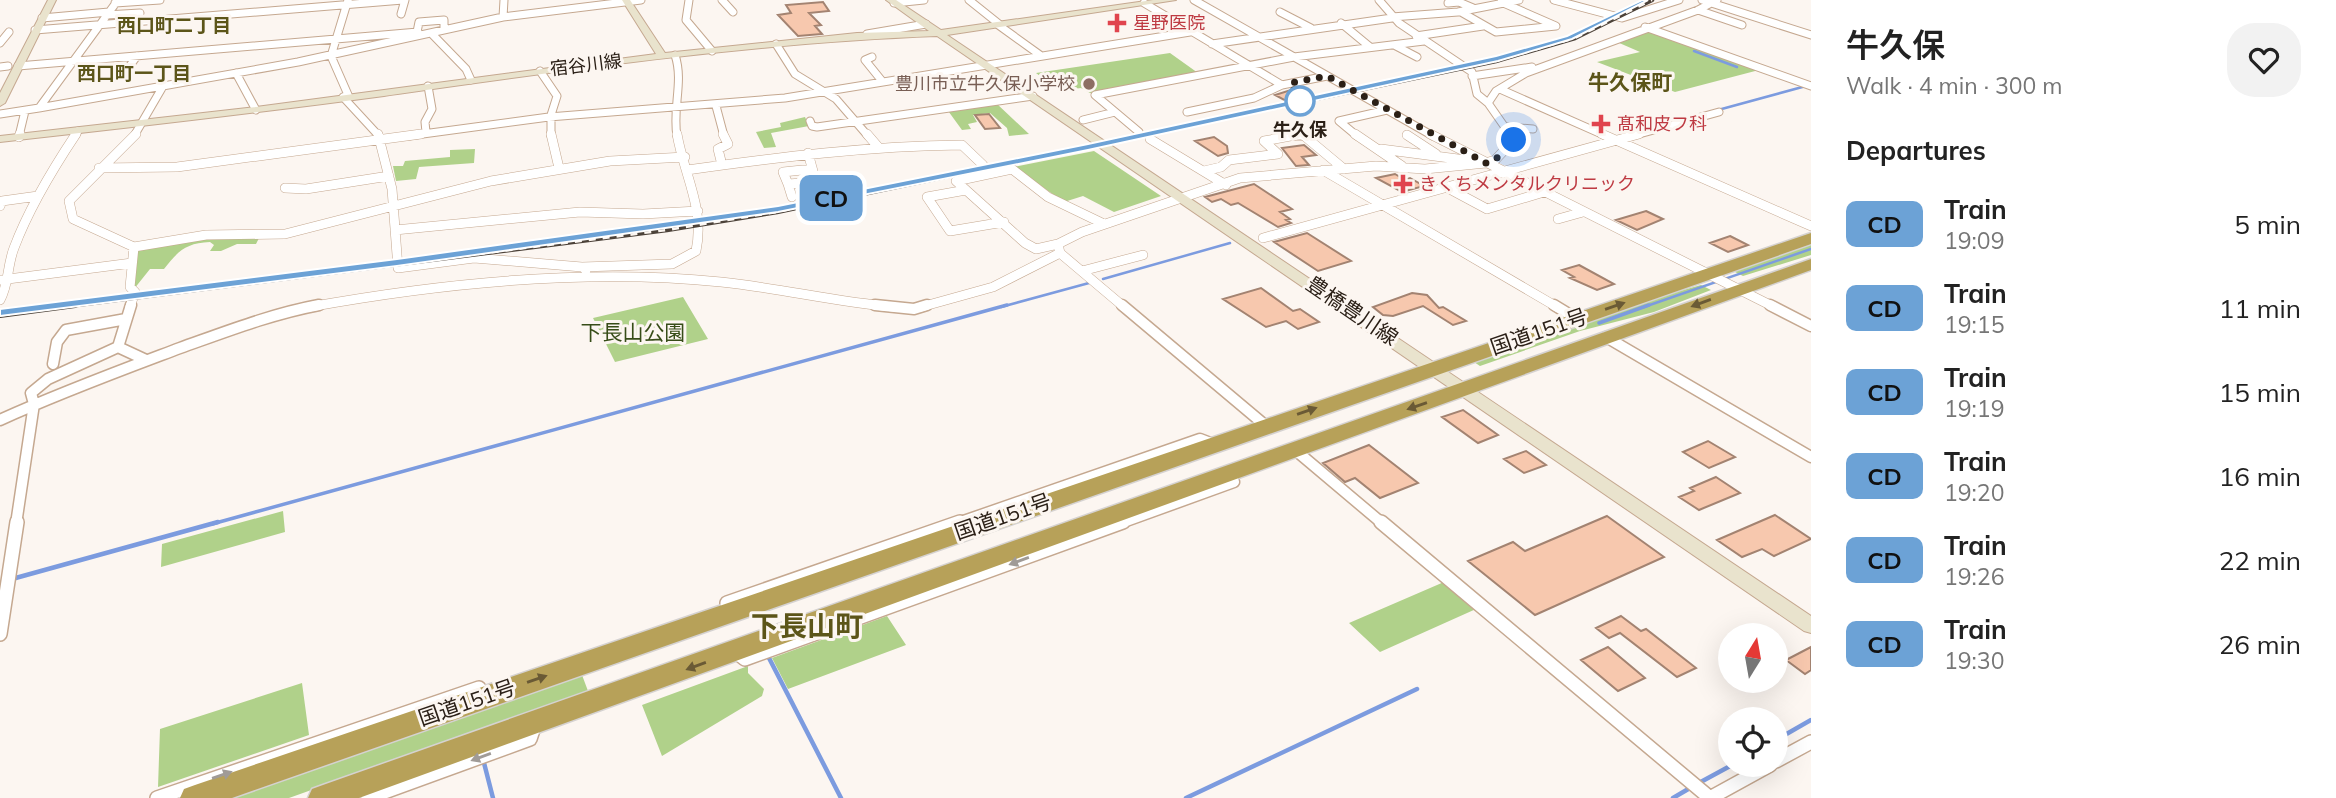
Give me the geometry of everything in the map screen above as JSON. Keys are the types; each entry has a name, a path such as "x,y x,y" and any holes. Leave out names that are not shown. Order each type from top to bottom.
{"highway":[{"name":"国道151号","path":"195,798 1213,444 1711,275 1811,238"},
{"name":"国道151号","path":"323,798 1811,264"}],"main road":[{"path":"0,82 40,0"},
{"path":"0,103 9,66 36,30 52,0"},
{"path":"627,0 662,56"},
{"name":"宿谷川線","path":"0,139 256,110 662,56 857,36 940,33 1164,0"},
{"name":"豊橋豊川線","path":"892,1 1811,626"}],"street":[{"path":"39,108 116,2 160,0"},
{"path":"36,30 347,2 404,0 401,14"},
{"path":"503,17 504,0"},
{"path":"540,0 540,12"},
{"path":"0,114 162,88 331,56 503,17 641,0"},
{"path":"689,0 686,20 712,51"},
{"path":"722,0 733,12"},
{"path":"892,1 924,0"},
{"path":"969,0 1040,55"},
{"path":"1194,0 1431,135 1811,326"},
{"path":"478,284 628,276 722,282 837,302 914,309 984,290 1059,249 1061,240 1102,223 1182,196 1226,185 1240,178 1344,169 1437,169 1495,160 1512,144 1513,136 1488,103 1477,94 1472,76 1463,64 1416,36 1392,17 1379,0"},
{"path":"1478,0 1491,4"},
{"path":"1212,44 1341,23 1461,12 1519,0"},
{"path":"1554,0 1620,18 1679,0"},
{"path":"1702,0 1716,1 1811,35"},
{"path":"1488,103 1492,95 1539,67 1716,1"},
{"path":"347,2 331,56 346,97 381,138 389,176 398,268 474,258 582,267 628,276"},
{"path":"1448,3 1459,2 1473,8"},
{"path":"1461,12 1498,32 1558,27 1500,2"},
{"path":"1144,3 1282,85"},
{"path":"1661,5 1695,11 1742,25"},
{"path":"1431,6 1440,14"},
{"path":"1280,12 1311,28"},
{"path":"42,18 140,13"},
{"path":"1628,16 1648,26 1811,86"},
{"path":"1341,23 1370,47"},
{"path":"857,36 926,24"},
{"path":"1416,36 1483,26"},
{"path":"9,66 466,27"},
{"path":"0,43 9,32"},
{"path":"99,168 177,167 549,117 716,106 823,92 1190,32"},
{"path":"432,34 466,69 471,80"},
{"path":"1139,132 1095,95 1294,57 1424,41"},
{"path":"776,44 795,74 836,99 879,148"},
{"path":"1394,45 1416,57"},
{"path":"0,420 146,360 294,310 582,267 672,264 688,257 696,251 701,235 685,156 676,132 676,109 682,73 675,55"},
{"path":"126,71 137,56"},
{"path":"872,57 865,60 882,81"},
{"path":"1472,76 1520,67 1539,67"},
{"path":"540,71 556,96 549,117 550,137 559,168"},
{"path":"236,73 256,110"},
{"path":"1187,112 1254,98 1282,85 1327,76"},
{"path":"426,132 425,122 432,109 428,86"},
{"path":"162,88 150,102 143,124 127,144 81,182 69,201 73,219 85,227 134,247 206,235 285,234 491,181 559,168 685,156"},
{"path":"1502,90 1811,226"},
{"path":"810,121 812,127 857,123 933,108 1033,96"},
{"path":"716,106 719,126 728,144 718,149 723,165"},
{"path":"1387,110 1339,121 1404,167"},
{"path":"19,137 25,111"},
{"path":"1083,120 1115,112"},
{"path":"1263,238 1446,187 1508,173 1719,112"},
{"path":"1507,127 1533,129"},
{"path":"0,300 7,288 2,280 3,264 10,241 78,131"},
{"path":"1205,171 1221,167 1230,160 1278,153 1264,141 1302,134 1344,169"},
{"path":"1407,135 1438,156"},
{"path":"1150,139 1226,185"},
{"path":"687,170 808,153 962,145 983,165"},
{"path":"1375,148 1486,163"},
{"path":"788,184 816,181 808,153"},
{"path":"792,197 783,172 812,169"},
{"path":"1102,223 1048,197 1012,169 956,181 1025,243 1036,249 1059,249 1266,426"},
{"path":"1324,170 1577,319"},
{"path":"285,188 306,189 389,176"},
{"path":"1446,187 1487,209 1544,192"},
{"path":"965,190 927,197 950,231 1004,222"},
{"path":"0,206 2,201 37,196"},
{"path":"395,230 580,212 643,214 698,211"},
{"path":"1558,219 1583,212"},
{"path":"0,634 34,404 31,393 41,384 118,347 135,292 130,287 134,247"},
{"path":"1082,271 1143,255"},
{"path":"2,280 132,263"},
{"path":"53,365 57,342 66,330 126,319"},
{"path":"1606,337 1811,457"},
{"path":"118,347 146,360"},
{"path":"1294,449 1702,792 1740,777"},
{"path":"157,798 484,686 494,694"},
{"path":"368,798 530,739 535,724"},
{"path":"1788,754 1811,742"}],"green space":[{"path":"1646,28 1759,70 1675,92 1597,62 1640,52 1617,42"},
{"path":"1170,53 1198,73 1090,93 1081,88 1060,91 1036,73"},
{"path":"996,103 1029,134 1009,136 1007,128 990,113 973,115 977,122 968,124 971,129 962,130 946,108"},
{"path":"805,117 809,126 771,133 776,147 764,148 756,132 781,127 780,123"},
{"path":"475,149 474,163 419,167 416,179 396,181 393,166 403,166 405,161 450,157 450,150"},
{"path":"1094,151 1161,196 1114,212 1083,196 1064,202 1014,167"},
{"path":"207,236 259,238 256,244 237,244 221,251 210,251 214,245 210,242 189,246 178,253 164,269 150,269 134,289 137,249"},
{"path":"1811,241 1811,255 1743,276 1731,270"},
{"path":"1701,285 1711,290 1654,312 1580,331 1480,366 1471,360 1601,313"},
{"name":"下長山公園","path":"683,297 708,339 615,362 593,318"},
{"path":"283,511 285,532 161,567 162,544"},
{"path":"1444,582 1476,609 1380,652 1349,623"},
{"path":"887,616 906,645 788,689 772,658"},
{"path":"748,666 748,673 764,689 762,696 662,756 642,705"},
{"path":"582,675 588,691 289,798 210,798"},
{"path":"302,683 309,735 158,787 160,729"}],"building":[{"path":"823,2 829,11 809,13 821,25 815,26 822,34 798,36 778,15 791,13 786,5"},
{"path":"1294,89 1309,97 1288,102 1275,95"},
{"path":"989,114 1000,128 985,129 975,115"},
{"path":"1214,137 1227,146 1228,153 1218,156 1195,141"},
{"path":"1304,145 1316,155 1302,157 1309,165 1296,166 1282,148"},
{"name":"きくちメンタルクリニック","path":"1395,174 1424,186 1402,192 1376,178"},
{"path":"1254,184 1292,209 1280,212 1290,219 1286,220 1291,223 1278,227 1238,203 1231,205 1221,199 1212,202 1205,197"},
{"path":"1646,211 1663,219 1637,230 1616,220"},
{"path":"1307,233 1351,261 1318,271 1274,242"},
{"path":"1730,236 1748,245 1728,252 1710,243"},
{"path":"1579,265 1614,284 1597,290 1570,278 1574,277 1562,270"},
{"path":"1261,288 1293,311 1300,309 1319,322 1298,329 1286,321 1266,327 1223,299"},
{"path":"1412,293 1427,295 1439,308 1443,307 1466,321 1453,325 1423,306 1393,316 1383,315 1373,307"},
{"path":"1463,410 1498,435 1478,443 1442,417"},
{"path":"1708,441 1735,457 1709,468 1683,452"},
{"path":"1369,445 1418,483 1380,498 1355,478 1345,482 1323,463"},
{"path":"1526,451 1546,465 1524,473 1504,459"},
{"path":"1716,477 1740,493 1699,510 1679,497 1694,491 1690,488"},
{"path":"1775,515 1811,539 1774,556 1762,549 1742,557 1717,540"},
{"path":"1607,516 1664,557 1535,615 1468,561 1513,542 1525,551"},
{"path":"1621,616 1641,631 1646,629 1696,668 1677,677 1620,633 1609,638 1596,628"},
{"path":"1608,647 1645,678 1618,691 1581,660"},
{"path":"1811,647 1811,670 1805,674 1788,659"}],"waterway":[{"path":"1694,51 1737,67"},
{"path":"1718,110 1806,86"},
{"path":"1103,279 1230,243"},
{"path":"1644,307 1811,249"},
{"path":"1001,307 1089,283"},
{"path":"212,524 1007,305"},
{"path":"1599,323 1649,305"},
{"path":"12,579 218,522"},
{"path":"769,658 841,798"},
{"path":"1186,798 1417,689"},
{"path":"1788,733 1811,720"},
{"path":"483,759 493,798"},
{"path":"1697,784 1718,773"},
{"path":"1673,798 1690,788"}],"railway":[{"path":"61,307 667,230 777,212 1496,61 1575,38 1652,0"},
{"path":"0,315 75,305"}],"train":[{"name":"CD","path":"0,312 700,222 778,209 1088,147 1498,58 1569,37 1644,0"}],"place":[{"name":"星野医院","path":"1117,23"},
{"name":"豊川市立牛久保小学校","path":"1089,84"},
{"name":"牛久保","path":"1300,101"},
{"name":"髙和皮フ科","path":"1601,124"},
{"name":"きくちメンタルクリニック","path":"1403,184"}],"district":[{"name":"西口町二丁目","path":"174,25"},
{"name":"西口町一丁目","path":"134,73"},
{"name":"牛久保町","path":"1630,83"},
{"name":"下長山町","path":"807,626"}],"route":[{"path":"1300,101 1290,83 1327,76 1486,163 1495,160 1514,140"}]}
